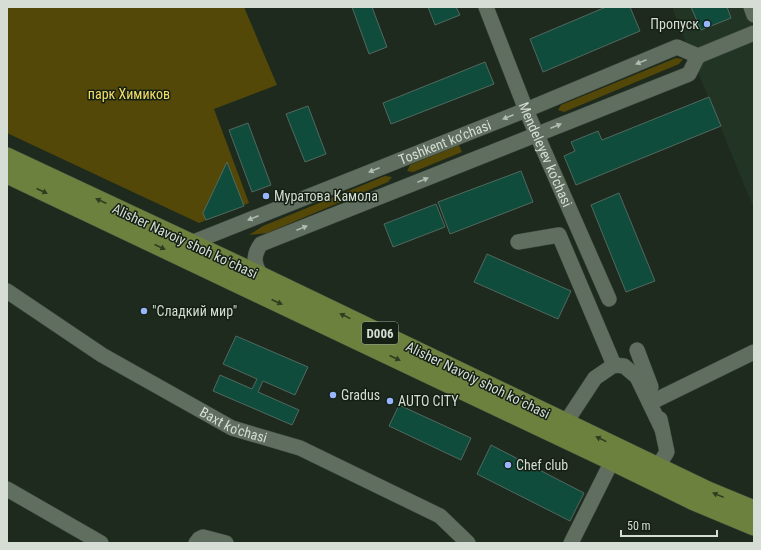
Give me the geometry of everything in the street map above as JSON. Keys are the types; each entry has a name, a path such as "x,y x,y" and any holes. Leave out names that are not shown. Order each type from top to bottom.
{"main road":[{"name":"Alisher Navoiy shoh koʻchasi","path":"7,157 263,277 708,491 754,510"},
{"name":"Alisher Navoiy shoh koʻchasi","path":"7,174 612,461 694,502 754,526"}],"street":[{"name":"Mendeleyev ko‘chasi","path":"486,7 536,134 609,299"},
{"path":"751,7 754,15"},
{"path":"698,56 754,33"},
{"name":"Toshkent ko‘chasi","path":"191,243 526,110 677,48 698,56 689,74 261,244 256,252 255,261 258,270 263,277"},
{"path":"518,242 559,235 614,365"},
{"name":"Baxt ko'chasi","path":"7,291 102,355 232,428 300,448 440,516 468,543"},
{"path":"637,350 656,400 667,452 658,466"},
{"path":"656,400 754,352"},
{"path":"566,422 595,378 614,365 624,366 637,377 662,429"},
{"path":"571,543 612,461"},
{"path":"7,489 101,543"},
{"path":"196,543 203,537 226,543"}],"shaded area":[{"path":"672,7 754,7 754,209 680,28"}],"green space":[{"name":"парк Химиков","path":"7,7 244,7 277,85 214,109 249,203 199,223 7,133"},
{"path":"676,58 683,59 679,64 564,112 558,110 561,105"},
{"path":"459,145 462,152 413,172 407,171 410,165"},
{"path":"385,176 392,177 388,182 267,233 249,235 263,226"}],"building":[{"path":"352,7 372,7 387,47 369,54"},
{"path":"428,7 456,7 460,15 435,25"},
{"path":"606,7 630,7 640,31 543,72 530,39"},
{"name":"Пропуск","path":"691,7 727,7 731,18 701,30"},
{"path":"485,62 494,84 391,124 383,103"},
{"path":"709,97 721,126 576,185 564,156 575,151 571,142 598,131 602,140"},
{"path":"308,106 326,154 305,162 286,114"},
{"path":"248,123 271,185 252,192 229,130"},
{"path":"227,162 244,206 206,220 203,213"},
{"path":"521,171 533,202 450,234 438,202"},
{"path":"619,193 655,281 626,292 591,205"},
{"path":"436,204 445,227 393,247 384,224"},
{"path":"487,254 571,291 558,319 474,282"},
{"path":"236,336 308,367 295,395 263,381 258,392 299,410 292,425 213,391 220,375 252,389 257,379 223,364"},
{"path":"399,405 471,438 461,460 389,426"},
{"path":"491,445 584,493 570,521 477,474"}],"place":[{"name":"Пропуск","path":"707,24"},
{"name":"Муратова Камола","path":"266,196"},
{"name":"\"Сладкий мир\"","path":"144,311"},
{"name":"Gradus","path":"333,395"},
{"name":"AUTO CITY","path":"390,401"},
{"name":"Chef club","path":"508,465"}]}
